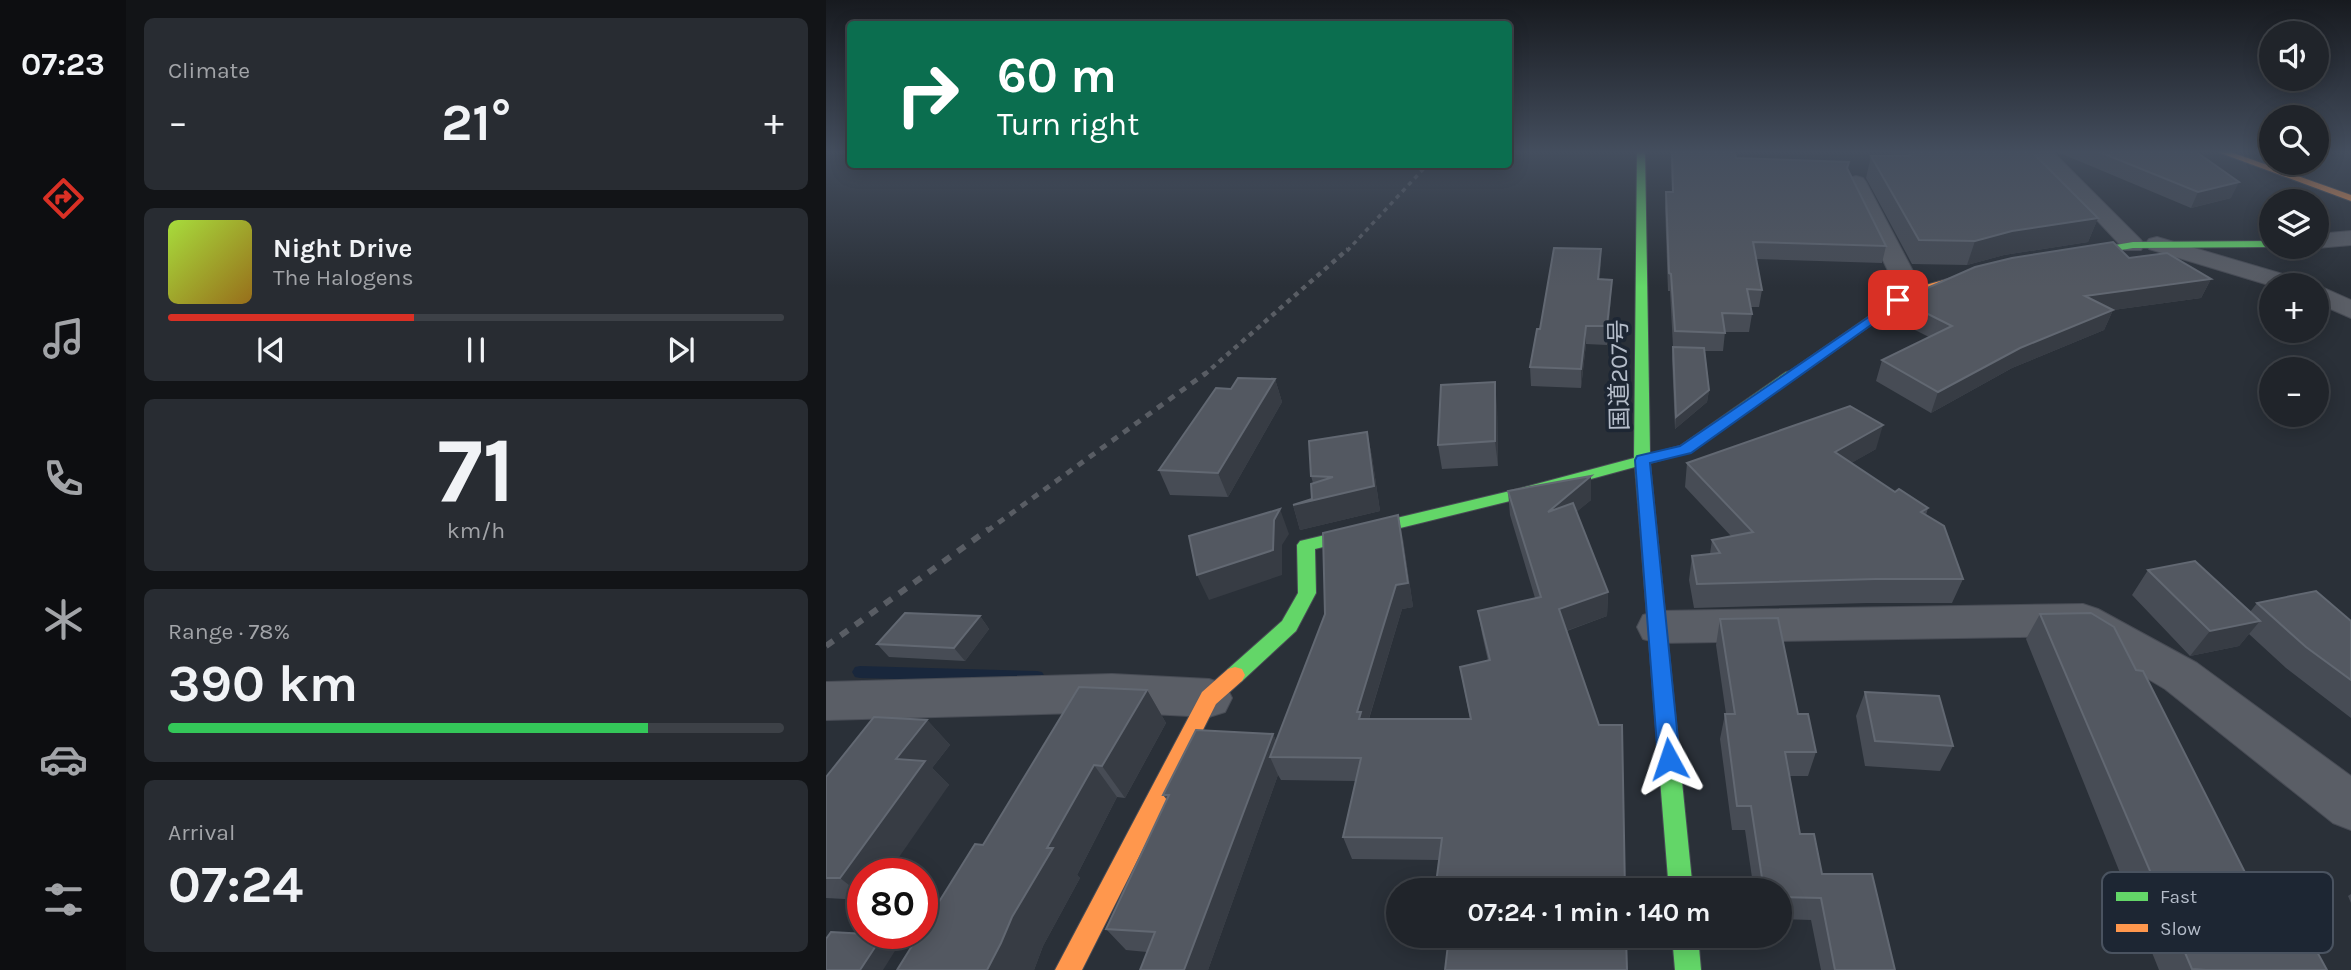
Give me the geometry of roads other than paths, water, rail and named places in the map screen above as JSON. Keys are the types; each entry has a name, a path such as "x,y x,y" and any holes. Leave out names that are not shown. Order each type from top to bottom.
{"main road":[{"name":"国道207号","path":"1641,196 1642,460 1680,878"},
{"path":"2056,258 2133,245 2259,244"},
{"path":"1068,970 1209,698 1289,626 1307,593 1306,545 1510,496 1685,449 1912,292 2004,267"},
{"path":"1686,948 1688,970"}],"street":[{"path":"1863,196 1912,292"},
{"path":"2085,196 2133,245"},
{"path":"2329,240 2351,238"},
{"path":"2157,244 2259,275"},
{"path":"2329,299 2351,310"},
{"path":"1658,627 2083,620 2182,676 2351,806"},
{"path":"826,701 1112,693 1209,698"}],"waterway":[{"path":"860,672 1037,677"}],"railway":[{"path":"1347,251 1398,196"},
{"path":"1204,375 1348,249"},
{"path":"987,531 1206,373"},
{"path":"826,646 989,529"}]}
